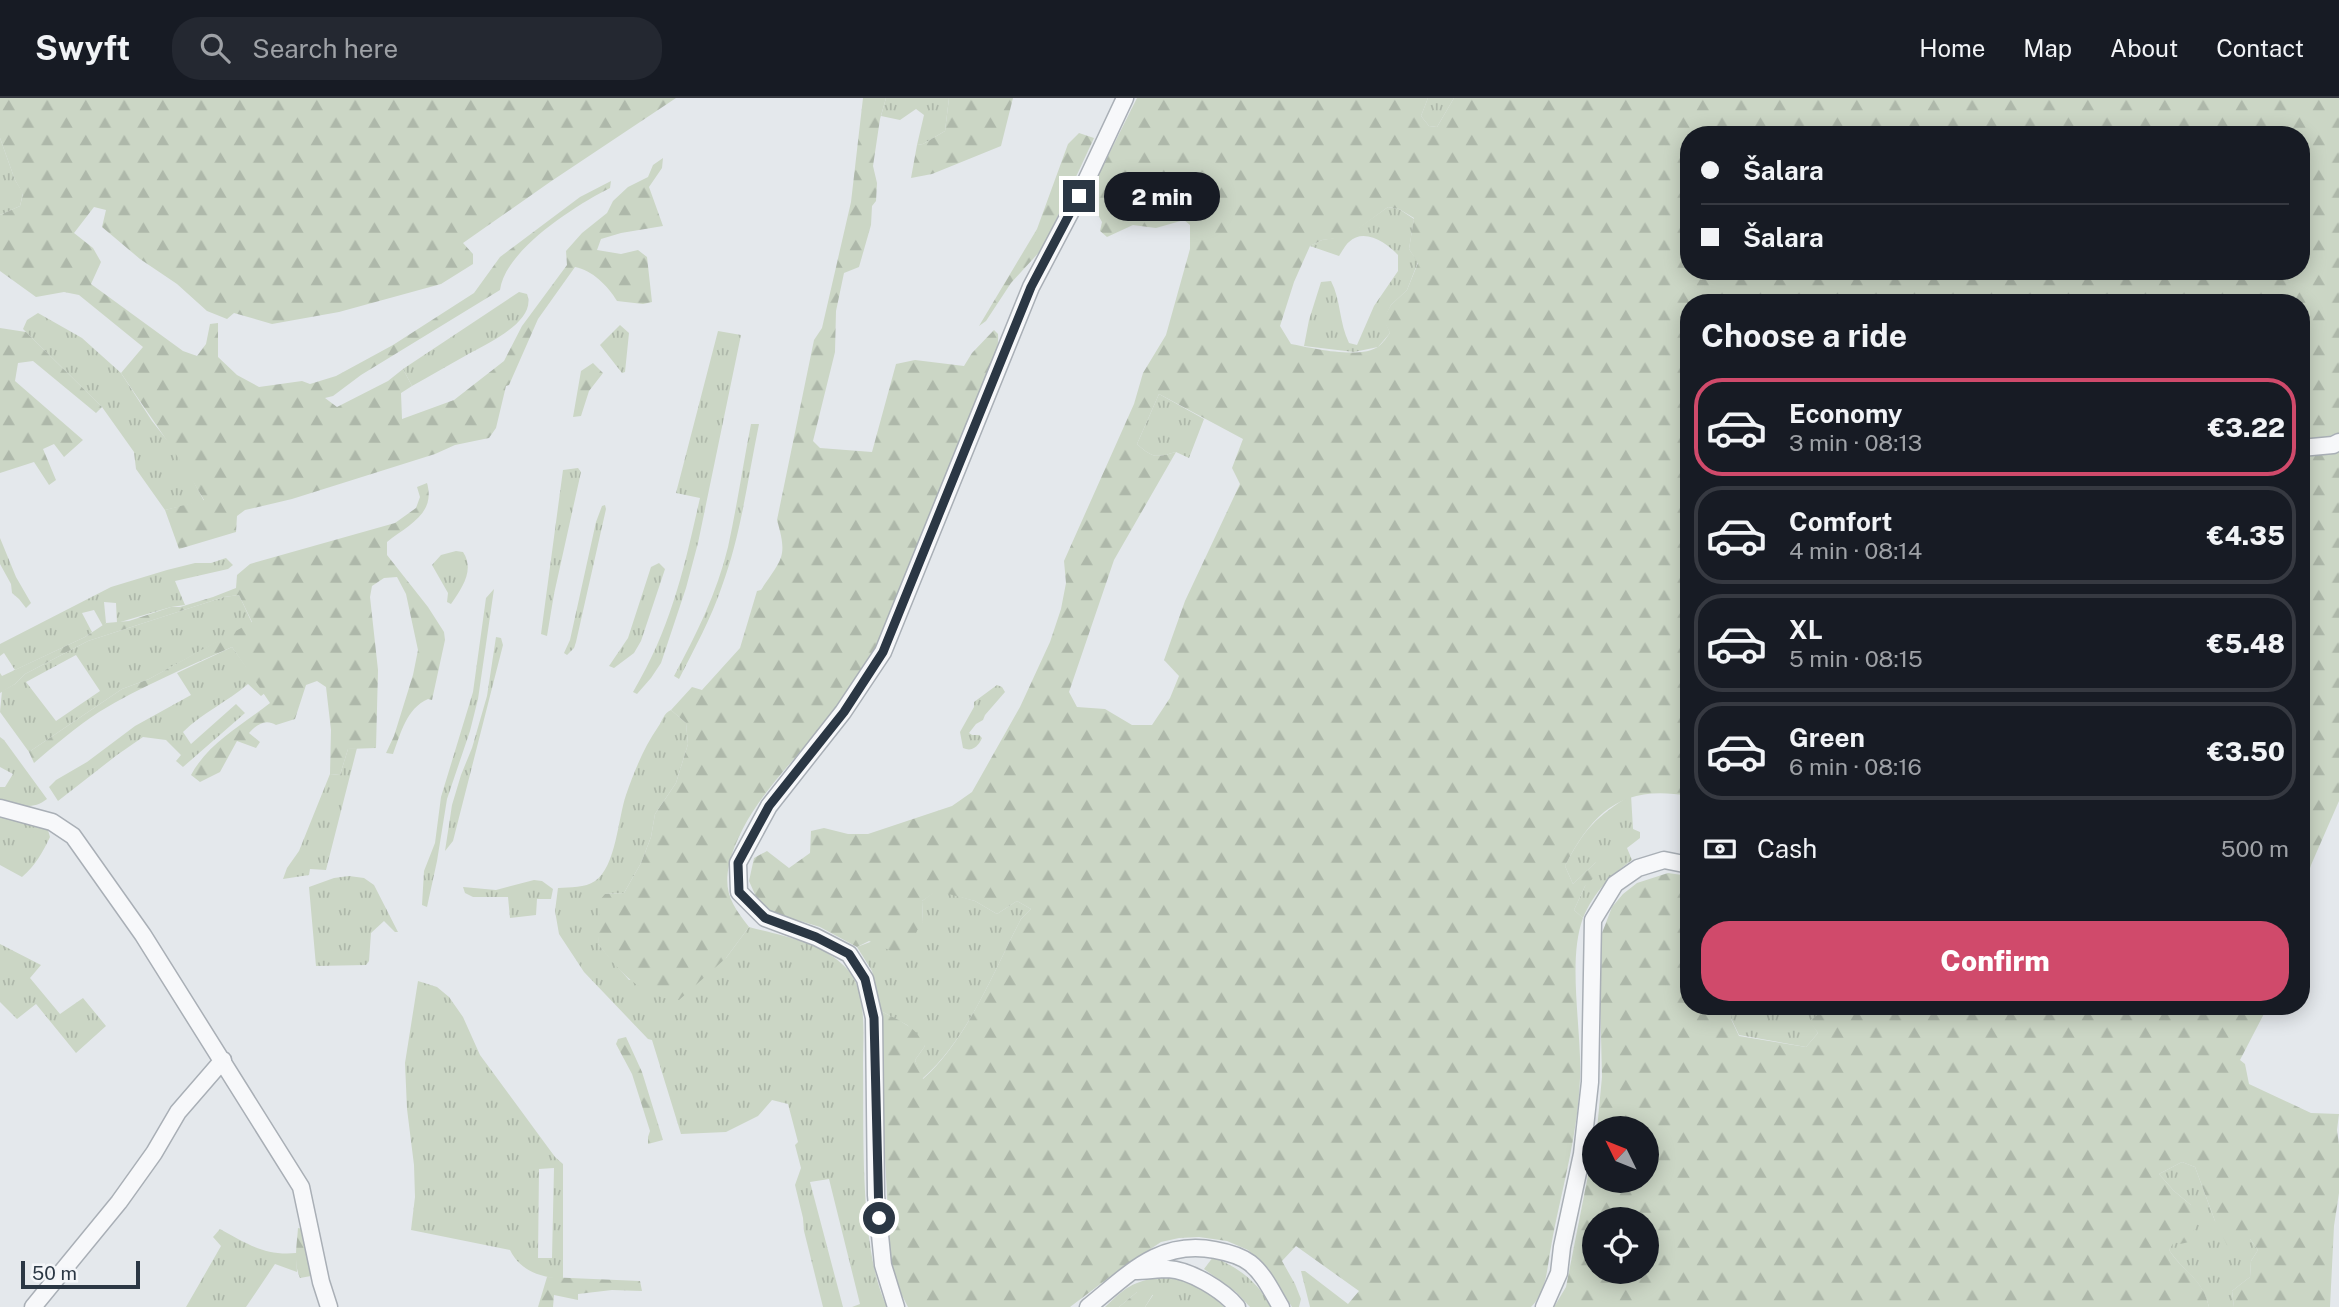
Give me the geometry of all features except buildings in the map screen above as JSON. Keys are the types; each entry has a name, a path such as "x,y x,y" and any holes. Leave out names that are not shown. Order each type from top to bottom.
{"street":[{"path":"897,1307 883,1265 876,1195 874,1018 865,979 849,954 816,937 765,918 739,892 738,863 769,806 844,712 883,652 1031,287 1079,196 1125,98"},
{"path":"2310,447 2339,442"},
{"path":"0,808 52,822 73,836 143,935 300,1187 329,1307"},
{"path":"1544,1307 1559,1273 1582,1154 1590,1082 1593,920 1615,884 1637,868 1664,860 1680,863"},
{"path":"33,1307 119,1202 154,1153 178,1112 223,1060"},
{"path":"1088,1307 1132,1271 1165,1251 1198,1247 1226,1252 1249,1262 1264,1278 1281,1307"},
{"path":"1132,1271 1171,1269 1205,1282 1237,1307"},
{"path":"318,1307 321,1282"}],"green space":[{"path":"0,98 676,98 463,243 473,254 473,264 441,284 339,312 272,324 234,313 227,319 207,311 177,284 140,259 102,227 106,210 94,207 74,233 93,248 101,262 91,284 183,351 197,356 206,344 210,324 218,323 218,357 237,375 259,387 302,381 310,384 336,376 393,345 474,293 500,257 580,197 611,181 610,188 579,205 528,245 505,275 500,290 361,375 333,396 325,398 337,407 388,381 403,369 412,386 401,393 402,419 454,400 504,361 522,326 567,265 566,251 582,233 607,213 613,201 628,187 648,177 653,165 663,158 662,168 649,187 663,226 601,239 597,250 621,254 638,250 647,257 652,302 643,304 617,301 599,280 587,271 575,267 538,319 509,385 506,386 496,428 489,438 455,445 435,454 292,499 245,510 237,516 236,532 179,549 165,510 204,500 121,373 143,347 79,295 64,292 36,297 0,271 0,215 20,206 23,194 0,138"},
{"path":"863,98 886,98 873,166 877,183 876,201 872,206 871,225 859,267 844,273 836,311 835,352 813,441 820,448 872,452 896,364 915,360 964,366 972,353 994,330 998,334 998,346 986,385 961,438 949,473 873,652 834,711 758,804 736,844 727,875 728,891 734,906 749,927 726,958 679,1000 666,998 654,995 633,982 598,944 600,900 605,894 624,893 641,863 651,837 655,814 676,783 688,744 686,723 671,710 692,687 702,690 740,648 757,591 761,590 781,557 782,542 777,520 814,340 822,328 851,202"},
{"path":"886,98 949,98 945,131 917,145 924,115 916,109 900,120 881,116"},
{"path":"949,98 1013,98 1001,146 932,174 911,178 917,145 945,131"},
{"path":"1137,98 1428,98 1421,116 1429,126 1437,127 1454,98 2339,98 2339,433 2310,441 2310,294 1680,294 1680,795 1646,794 1613,806 1599,816 1587,830 1565,866 1573,884 1596,862 1604,868 1585,886 1574,910 1583,918 1576,954 1579,1100 1546,1279 1536,1301 1531,1307 1310,1307 1301,1271 1305,1271 1348,1304 1359,1291 1296,1246 1282,1261 1301,1299 1299,1307 1292,1307 1268,1268 1248,1250 1227,1241 1199,1237 1161,1242 1070,1307 908,1307 893,1278 890,1252 880,1063 881,1011 906,1025 922,1040 925,1046 915,1060 923,1079 939,1063 966,1025 1021,919 1031,909 1017,901 997,914 975,901 937,891 922,901 923,922 900,955 869,941 857,947 820,927 774,913 757,899 749,881 754,858 767,851 789,868 810,853 811,831 824,828 848,834 868,834 952,806 972,792 1020,707 1050,642 1061,609 1066,583 1064,561 1134,404 1143,373 1166,335 1190,249 1190,225 1184,220 1156,228 1133,225 1107,237 1100,231 1102,222 1096,211 1081,210","holes":["1388,207 1399,209 1414,218 1409,249 1418,263 1407,290 1391,305 1383,319 1390,333 1379,346 1361,352 1336,352 1291,344 1280,326 1294,282 1310,246 1322,240 1347,237","1159,394 1243,439 1232,468 1240,484 1185,601 1164,660 1179,676 1170,698 1152,725 1132,725 1105,709 1077,707 1069,692 1114,560 1176,452 1155,456 1137,444"]},
{"path":"1428,98 1454,98 1437,127 1429,126 1421,116"},
{"path":"1079,133 1094,138 1043,248 1011,283 986,321 979,326 1037,229 1068,144"},
{"path":"0,138 15,180 23,193 20,206 0,215"},
{"path":"1388,207 1399,209 1414,219 1409,249 1418,262 1407,290 1391,305 1384,319 1390,333 1378,347 1354,352 1304,346 1321,282 1331,281 1349,343 1357,345 1374,306 1398,271 1398,255 1382,242 1368,236 1355,238 1339,256 1310,246 1322,240 1347,236"},
{"path":"519,292 527,294 528,304 525,314 517,323 496,339 412,386 403,369"},
{"path":"38,313 82,338 121,373 152,421 181,458 204,501 165,510 136,469 134,452 102,407 23,329 27,320"},
{"path":"620,325 629,333 625,372 622,373 600,345"},
{"path":"0,328 26,332 102,407 96,413 33,361 18,363 15,381 83,440 64,457 54,444 43,449 56,480 49,485 34,462 0,473"},
{"path":"718,331 741,335 698,543 661,663 637,694 633,692 657,645 675,598 700,498 676,493"},
{"path":"593,363 603,373 589,391 581,416 573,417 581,371"},
{"path":"1159,394 1204,419 1189,458 1176,452 1155,456 1137,444"},
{"path":"751,424 759,424 744,506 729,567 713,610 679,679 674,676 705,613 723,564"},
{"path":"2339,450 2339,801 2310,868 2310,456"},
{"path":"578,468 581,472 547,636 541,634 563,470"},
{"path":"427,483 429,494 424,511 387,542 387,555 428,607 444,632 445,640 432,700 421,703 409,715 393,754 386,753 413,675 418,650 406,594 397,577 384,578 372,586 370,597 378,670 376,748 348,749 340,775 330,774 331,730 326,687 317,681 306,685 295,719 276,725 264,722 258,725 249,733 260,742 256,748 237,741 220,772 200,782 191,775 207,753 270,703 232,647 147,686 99,712 34,763 29,752 122,689 149,679 252,622 239,595 224,597 88,641 25,674 0,693 0,673 2,676 85,637 106,623 129,621 236,588 237,575 250,564 395,523 416,508 420,497 417,487"},
{"path":"605,505 576,642 567,655 564,653 570,640 596,522 602,506"},
{"path":"0,538 16,577 31,603 26,608 12,593 11,584 0,564"},
{"path":"463,552 468,565 463,585 451,604 447,602 448,593 432,565 441,555"},
{"path":"226,558 233,565 228,569 175,581 185,605 117,623 116,603 104,602 106,623 103,626 94,610 82,613 92,632 85,637 15,670 4,653 0,656 0,644 111,587 167,570"},
{"path":"659,563 665,569 641,641 634,653 614,668 609,666 628,638 651,567"},
{"path":"494,589 478,699 447,799 427,907 422,905 424,871 435,843 441,797 473,692 486,598"},
{"path":"239,595 252,623 149,679 122,689 29,752 0,712 2,691 25,674 88,641 224,597","holes":["76,655 100,691 56,721 26,682"]},
{"path":"496,637 501,638 503,645 453,841 445,851 452,805 487,696"},
{"path":"232,647 265,693 261,696 248,684 183,732 191,744 236,704 245,713 183,767 176,761 181,755 166,740 143,737 58,801 49,787 56,780 87,762 135,726 191,695 177,673"},
{"path":"997,685 1005,692 969,733 982,738 972,749 963,748 960,732 974,707 974,702"},
{"path":"671,710 686,723 688,744 676,783 655,814 651,837 641,863 624,893 605,894 598,944 629,980 726,958 749,927 786,936 822,950 849,971 860,995 863,1015 867,1223 878,1283 887,1307 852,1307 860,1304 829,1179 810,1182 843,1307 823,1307 795,1185 801,1168 795,1145 798,1142 788,1104 772,1100 758,1116 726,1132 681,1134 652,1040 648,1039 584,972 559,934 555,911 558,888 587,885 595,881 608,865 623,805 636,769 653,735"},
{"path":"0,737 47,799 30,806 0,802 0,787 5,787 13,774 0,767"},
{"path":"357,748 326,870 310,869 309,875 283,879 299,851 330,774 340,775 348,749"},
{"path":"1631,795 1633,829 1640,832 1640,838 1627,848 1632,860 1603,885 1583,918 1574,910 1596,862 1573,884 1565,866 1578,842 1592,825"},
{"path":"0,816 48,830 50,837 44,848 22,877 0,865"},
{"path":"1668,873 1680,875 1680,1015 1731,1015 1739,1036 1806,1047 1818,1033 1809,1021 1817,1015 2263,1015 2240,1060 2245,1064 2249,1084 2311,1113 2339,1114 2339,1193 2334,1226 2330,1307 2234,1307 2232,1291 2250,1277 2251,1261 2258,1250 2250,1239 2239,1248 2227,1245 2195,1167 2182,1162 2159,1174 2191,1205 2197,1222 2189,1242 2174,1242 2169,1250 2202,1289 2209,1307 1554,1307 1566,1287 1584,1194 1659,1194 1659,1116 1598,1116 1602,1077 1599,950 1612,907 1637,883"},
{"path":"349,876 364,878 374,885 398,932 384,921 371,933 369,961 366,965 316,966 309,887"},
{"path":"534,880 542,881 553,889 551,899 537,899 536,915 510,918 508,897 473,897 465,893 463,887 496,890"},
{"path":"937,890 975,901 997,914 1017,901 1031,909 1021,919 966,1025 953,1045 922,1079 915,1060 925,1046 907,1025 881,1011 872,971 857,947 923,922 922,901"},
{"path":"0,944 41,965 30,978 60,1014 83,998 106,1026 76,1053 36,1004 17,1019 0,1002"},
{"path":"418,981 437,987 449,997 463,1017 480,1055 555,1157 563,1164 563,1279 532,1272 520,1264 510,1250 411,1230 415,1197 414,1165 405,1063","holes":["554,1168 552,1258 538,1258 539,1169"]},
{"path":"1731,1015 1817,1015 1810,1021 1818,1033 1806,1047 1739,1035"},
{"path":"626,1037 642,1072 663,1140 648,1144 650,1131 632,1074 616,1044 618,1039"},
{"path":"2182,1162 2195,1167 2215,1221 2250,1239 2258,1250 2251,1261 2250,1277 2232,1291 2234,1307 2209,1307 2202,1289 2169,1250 2191,1205 2159,1174"},
{"path":"298,1228 303,1229 313,1264 311,1276 300,1278 296,1260"},
{"path":"220,1229 247,1244 265,1250 296,1253 297,1272 275,1264 246,1307 186,1307 221,1246 213,1237"},
{"path":"1213,1257 1247,1277 1272,1307 1250,1307 1236,1292 1204,1269"},
{"path":"547,1277 640,1281 642,1291 612,1290 578,1294 578,1300 554,1295 553,1307 538,1307"},
{"path":"1160,1277 1195,1285 1224,1307 1145,1307 1153,1295 1137,1292 1119,1307 1105,1307 1130,1286"},
{"path":"1148,1290 1153,1294 1145,1307 1119,1307 1137,1292"}],"route":[{"path":"879,1218 876,1195 874,1018 865,979 849,954 816,937 765,918 739,892 738,863 769,806 844,712 883,652 1031,287 1079,196"}]}
